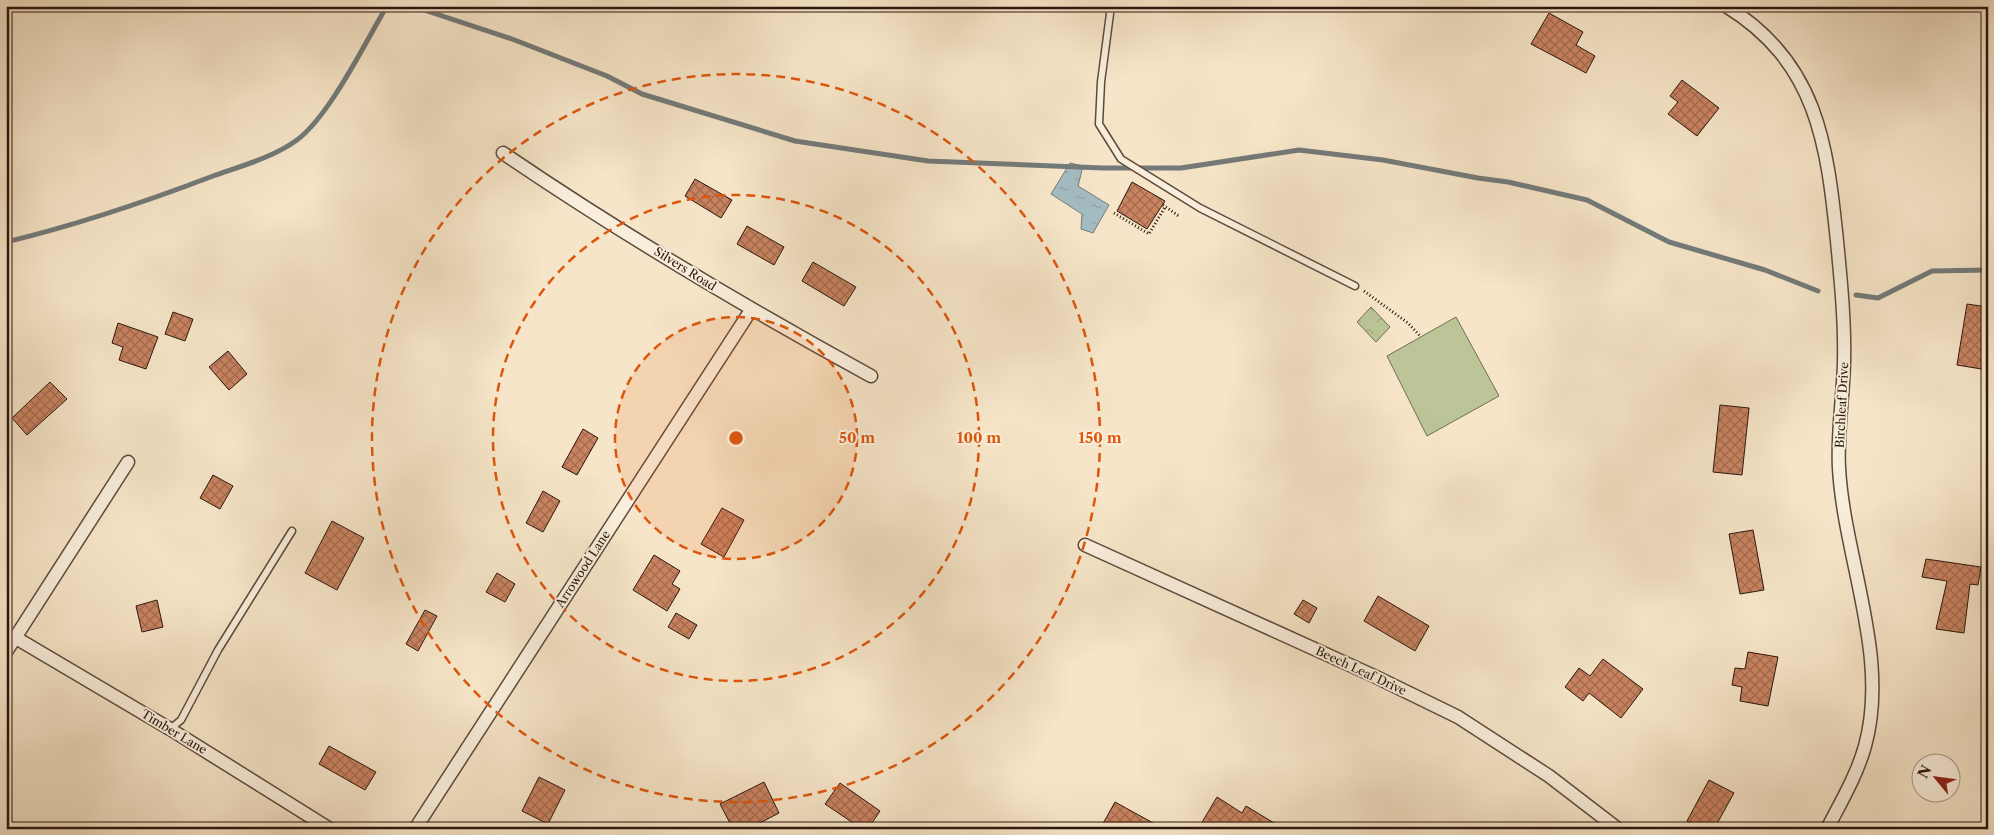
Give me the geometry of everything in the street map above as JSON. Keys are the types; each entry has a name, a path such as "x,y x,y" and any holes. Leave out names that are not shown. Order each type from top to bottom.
{"street":[{"name":"Birchleaf Drive","path":"1726,6 1754,25 1777,48 1791,66 1808,95 1815,112 1822,140 1834,216 1844,338 1838,468 1868,641 1872,699 1869,732 1862,758 1853,780 1827,829"},
{"name":"Silvers Road","path":"503,153 750,310 871,376"},
{"name":"Arrowood Lane","path":"415,829 750,310"},
{"path":"6,652 128,462"},
{"name":"Beech Leaf Drive","path":"1085,545 1374,676 1458,717 1549,776 1618,829"},
{"name":"Timber Lane","path":"16,638 170,729 330,829"}],"lane":[{"path":"1110,6 1101,82 1099,124 1121,160 1200,208 1355,286"},
{"path":"170,729 181,720 218,650 292,531"}],"path":[{"path":"1114,213 1149,234 1164,206 1180,216"},
{"path":"1355,286 1394,312 1421,337"}],"green space":[{"path":"1371,307 1390,327 1376,342 1357,322"},
{"path":"1456,317 1499,396 1427,436 1387,356"}],"water":[{"path":"1070,163 1083,166 1078,186 1109,205 1093,233 1081,229 1082,214 1051,194"}],"building":[{"path":"1549,13 1583,32 1576,45 1595,56 1586,73 1531,44"},
{"path":"1682,80 1719,108 1697,136 1668,114 1678,102 1670,96"},
{"path":"695,179 732,200 721,218 685,196"},
{"path":"1132,182 1165,201 1147,229 1117,211"},
{"path":"747,226 784,247 774,265 737,244"},
{"path":"813,262 856,287 844,306 802,281"},
{"path":"1967,304 1988,307 1988,370 1957,365"},
{"path":"173,312 193,319 185,341 165,334"},
{"path":"118,323 158,337 146,369 119,360 123,347 112,343"},
{"path":"228,351 247,374 229,390 209,367"},
{"path":"50,382 67,399 27,435 12,418"},
{"path":"1720,405 1749,408 1742,475 1713,472"},
{"path":"583,429 598,438 577,475 562,467"},
{"path":"213,475 233,486 220,509 200,498"},
{"path":"543,491 560,501 543,532 526,523"},
{"path":"722,508 744,520 724,557 701,544"},
{"path":"332,521 364,538 337,590 305,573"},
{"path":"1753,530 1764,590 1740,594 1729,534"},
{"path":"654,555 680,571 672,584 680,589 667,611 633,590"},
{"path":"1926,559 1981,567 1978,585 1970,584 1964,633 1936,629 1947,581 1922,577"},
{"path":"497,573 515,584 505,602 486,592"},
{"path":"1378,596 1429,626 1415,651 1364,621"},
{"path":"157,600 163,627 142,632 136,606"},
{"path":"1303,600 1317,608 1309,623 1294,614"},
{"path":"425,610 437,616 418,651 406,644"},
{"path":"676,613 697,625 689,639 668,627"},
{"path":"1748,652 1778,657 1768,706 1740,701 1742,687 1732,685 1735,668 1745,669"},
{"path":"1603,659 1643,689 1621,718 1589,693 1583,701 1565,687 1579,668 1590,676"},
{"path":"329,746 376,772 365,790 319,764"},
{"path":"539,777 565,790 548,824 522,811"},
{"path":"1709,780 1734,793 1714,829 1702,829 1687,821"},
{"path":"764,782 779,813 748,829 733,829 720,804"},
{"path":"840,783 880,811 868,829 862,829 825,804"},
{"path":"1217,797 1242,813 1246,806 1284,829 1198,829"},
{"path":"1115,802 1164,829 1100,829"}],"waterway":[{"path":"6,242 85,221 136,204 256,161 277,152 297,140 309,129 333,98 384,11 391,6"},
{"path":"412,6 512,39 607,76 642,94 795,141 928,161 1103,168 1181,168 1299,150 1383,160 1508,182 1587,200 1669,242 1765,270 1818,291"},
{"path":"1856,295 1878,298 1932,271 1988,270"}]}
